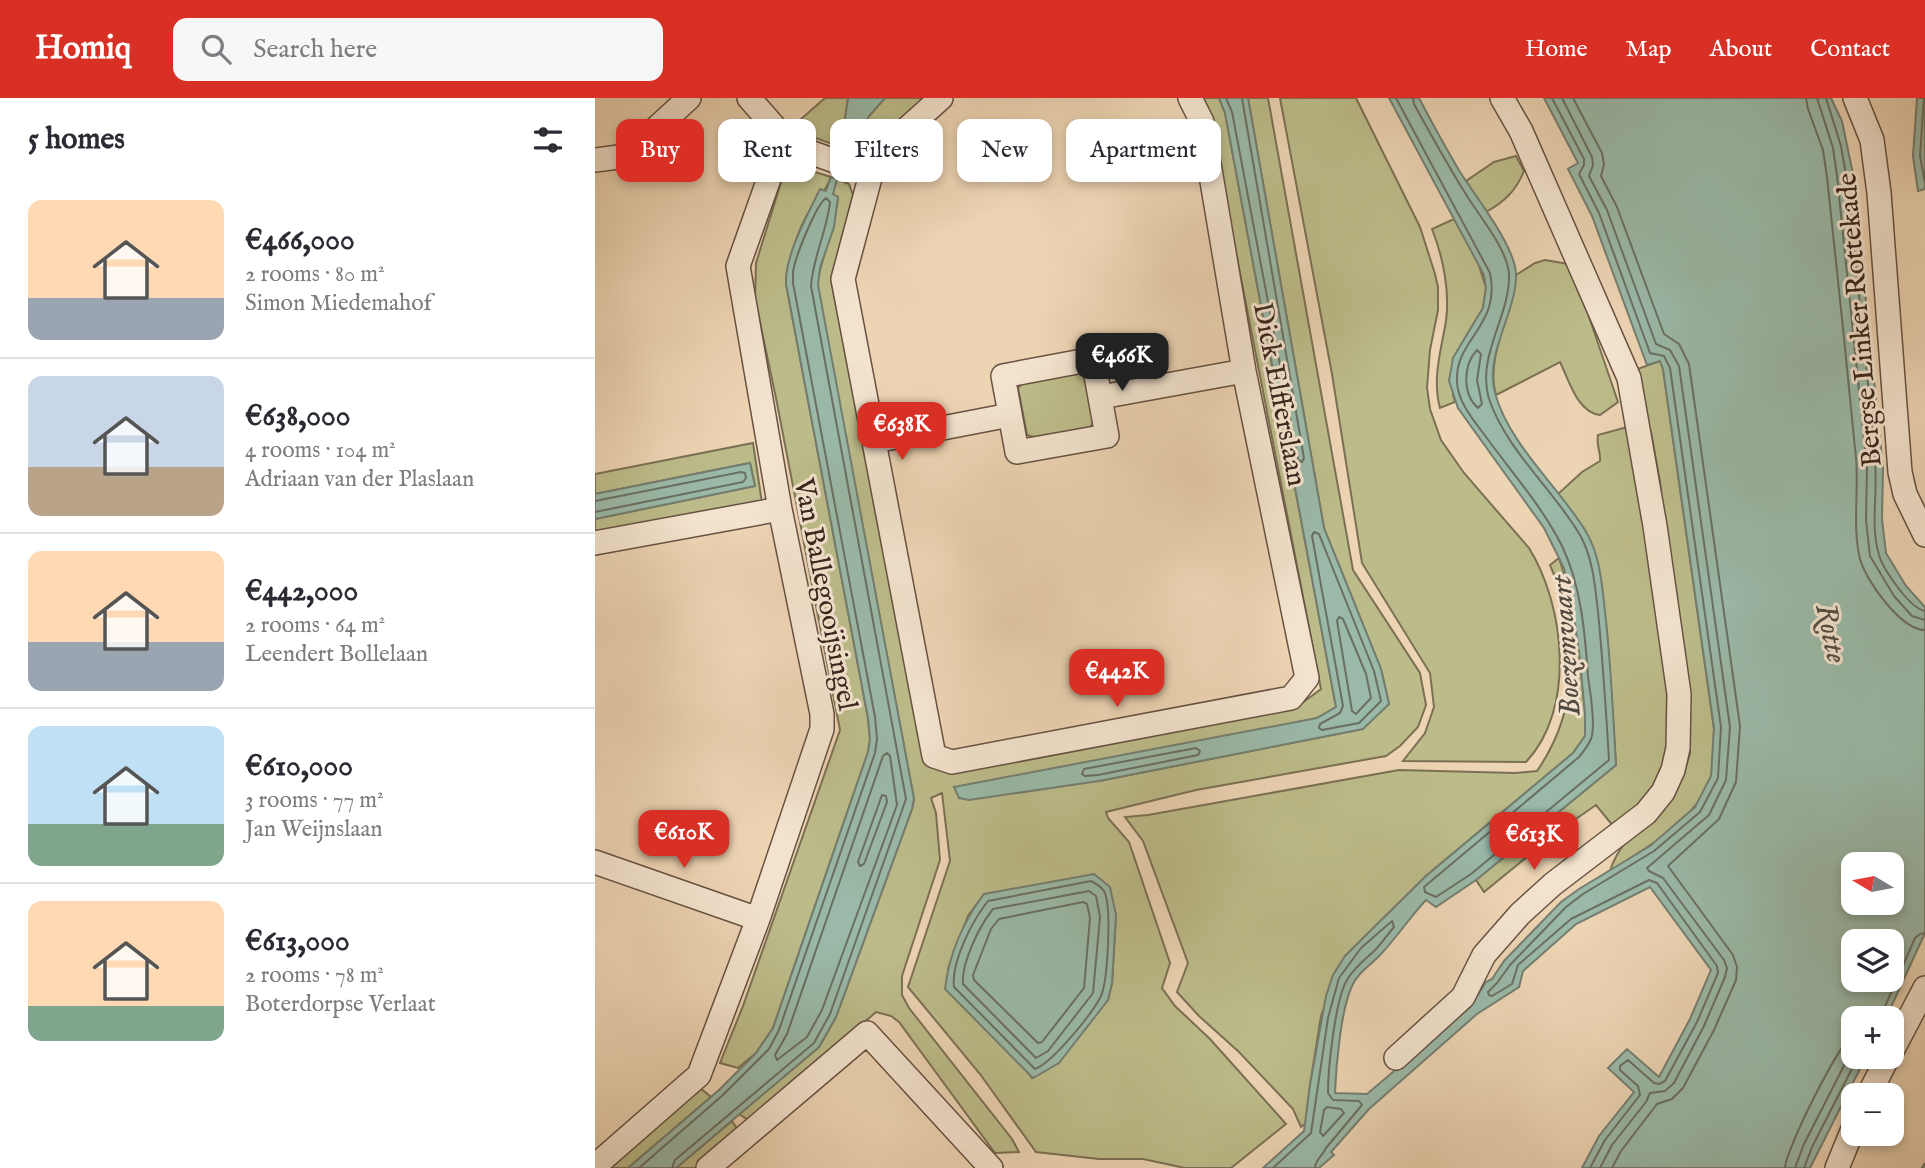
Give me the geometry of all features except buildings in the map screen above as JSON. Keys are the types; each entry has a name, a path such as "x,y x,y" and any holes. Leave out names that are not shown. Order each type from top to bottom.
{"street":[{"path":"595,160 626,156 689,98"},
{"path":"749,98 767,119"},
{"path":"918,119 941,98"},
{"name":"Dick Elfferslaan","path":"876,441 934,756 952,762 1291,698 1307,678 1244,371 1202,122 1190,98"},
{"path":"1396,1058 1463,997 1484,955 1520,914 1553,884 1646,813 1663,793 1673,770 1678,748 1679,694 1655,526 1629,378 1521,131 1502,98"},
{"name":"Bergse Linker Rottekade","path":"1855,98 1872,140 1879,193 1900,472 1905,494 1925,535"},
{"name":"Van Ballegooijsingel","path":"595,1166 699,1075 758,919 822,729 822,714 781,509 738,267 768,182"},
{"path":"861,182 843,279 876,441 1010,415"},
{"path":"1093,359 1107,436 1017,452 1010,415 1003,376 1093,359"},
{"path":"1101,397 1244,371"},
{"path":"595,543 781,509"},
{"path":"595,862 758,919"},
{"path":"1904,1028 1925,988"},
{"path":"708,1168 867,1033 992,1168"},
{"path":"1837,1168 1846,1146"}],"green space":[{"path":"825,98 848,98 845,119 830,119 830,143 816,138 816,119 801,119"},
{"path":"885,98 926,98 902,119 867,119"},
{"path":"1199,98 1219,98 1225,113 1336,707 1317,718 1099,781 1362,729 1389,704 1381,669 1324,528 1248,98 1268,98 1353,570 1420,673 1426,705 1418,727 1386,756 1196,790 1106,812 1129,842 1170,963 1162,988 1175,1006 1210,1039 1286,1124 1231,1168 1185,1168 1143,1159 1099,1159 1036,1152 980,1074 908,987 950,861 942,793 931,798 936,813 940,860 902,976 902,995 909,1008 1012,1139 1019,1152 995,1153 899,1022 891,1016 876,1012 751,1122 739,1114 819,1047 836,1017 914,799 817,285 836,208 838,197 832,194 836,182 849,184 853,195 831,279 924,762 951,773 1298,706 1321,689 1221,175 1221,119 1210,119","holes":["984,894 1116,915 1112,983 1108,1000 1032,1078 948,969 968,916"]},
{"path":"1280,98 1356,98 1420,227 1438,287 1438,310 1430,350 1427,388 1430,409 1441,440 1464,473 1529,548 1551,598 1557,627 1560,657 1553,714 1542,740 1526,762 1403,761 1425,733 1434,707 1430,673 1362,563 1332,374"},
{"path":"1516,156 1524,171 1521,178 1509,195 1486,212 1466,181 1494,162"},
{"path":"816,172 830,177 802,225 791,257 786,284 870,739 868,752 773,1028 756,1053 738,1068 720,1063 743,1006 840,730 755,299 756,263 781,182 816,182"},
{"path":"1454,219 1477,259 1486,288 1483,308 1453,358 1455,402 1440,408 1437,375 1447,298 1442,263 1432,229"},
{"path":"1545,260 1568,264 1588,314 1618,402 1600,415 1592,413 1580,402 1560,362 1496,395 1496,351 1516,275"},
{"path":"1660,361 1714,728 1713,765 1704,792 1683,819 1654,843 1610,871 1628,840 1674,794 1690,753 1660,482 1651,432 1626,373"},
{"path":"1078,371 1087,376 1096,419 1090,427 1037,438 1027,435 1018,388 1023,382"},
{"path":"1631,426 1673,728 1655,793 1614,827 1596,805 1560,830 1484,892 1476,880 1616,765 1607,632 1598,564 1585,530 1558,494 1582,472 1600,461 1598,435"},
{"path":"753,443 762,503 595,535 595,519 755,486 750,463 595,494 595,474"},
{"path":"1559,558 1571,597 1579,651 1585,736 1573,753 1426,876 1345,956 1321,1016 1306,1123 1301,1127 1293,1109 1177,992 1188,963 1143,841 1125,817 1399,770 1515,773 1537,771 1561,722 1571,671 1567,618 1550,565"},
{"path":"699,1087 711,1097 628,1168 607,1168"},
{"path":"732,1121 739,1132 698,1168 676,1168"}],"water":[{"path":"848,98 885,98 867,119 845,119"},
{"path":"1219,98 1248,98 1324,528 1381,669 1389,704 1363,729 1099,781 969,800 959,798 954,787 1317,718 1336,707 1225,113"},
{"name":"Rotte","path":"1389,98 1419,98 1460,172 1502,236 1514,263 1516,274 1512,303 1494,363 1495,393 1511,430 1574,513 1594,549 1607,631 1616,765 1476,880 1436,907 1426,900 1358,977 1348,996 1342,1023 1335,1093 1367,1094 1470,1007 1504,961 1561,902 1650,846 1695,807 1711,776 1714,728 1663,369 1660,361 1647,365 1592,216 1568,169 1578,163 1544,98 1831,98 1842,121 1853,174 1883,468 1882,519 1886,553 1906,586 1925,607 1925,933 1904,979 1904,929 1841,929 1841,992 1898,992 1892,1006 1841,1006 1841,1069 1860,1069 1853,1083 1841,1083 1841,1107 1810,1168 1582,1168 1599,1136 1634,1092 1608,1068 1627,1049 1659,1077 1690,1019 1711,970 1650,887 1576,924 1523,971 1519,987 1477,1014 1369,1109 1331,1152 1334,1155 1319,1168 1263,1168 1304,1131 1326,996 1333,975 1345,956 1426,876 1573,753 1585,736 1579,651 1564,568 1544,528 1458,408 1449,381 1453,358 1483,308 1486,288 1484,275"},
{"path":"1917,98 1925,98 1925,189 1918,191 1913,156"},
{"path":"830,180 836,182 833,194 838,197 834,227 820,268 818,285 914,799 912,809 836,1017 819,1047 676,1168 628,1168 719,1090 756,1053 773,1028 868,752 868,718 786,284 789,261 798,236 820,189 826,191"},
{"path":"750,463 755,486 595,519 595,494"},
{"path":"1094,874 1110,887 1116,915 1112,983 1108,1000 1059,1063 1033,1078 945,989 950,964 963,927 984,894"}],"water label":[{"name":"Boezemvaart","path":"1565,646"}]}
